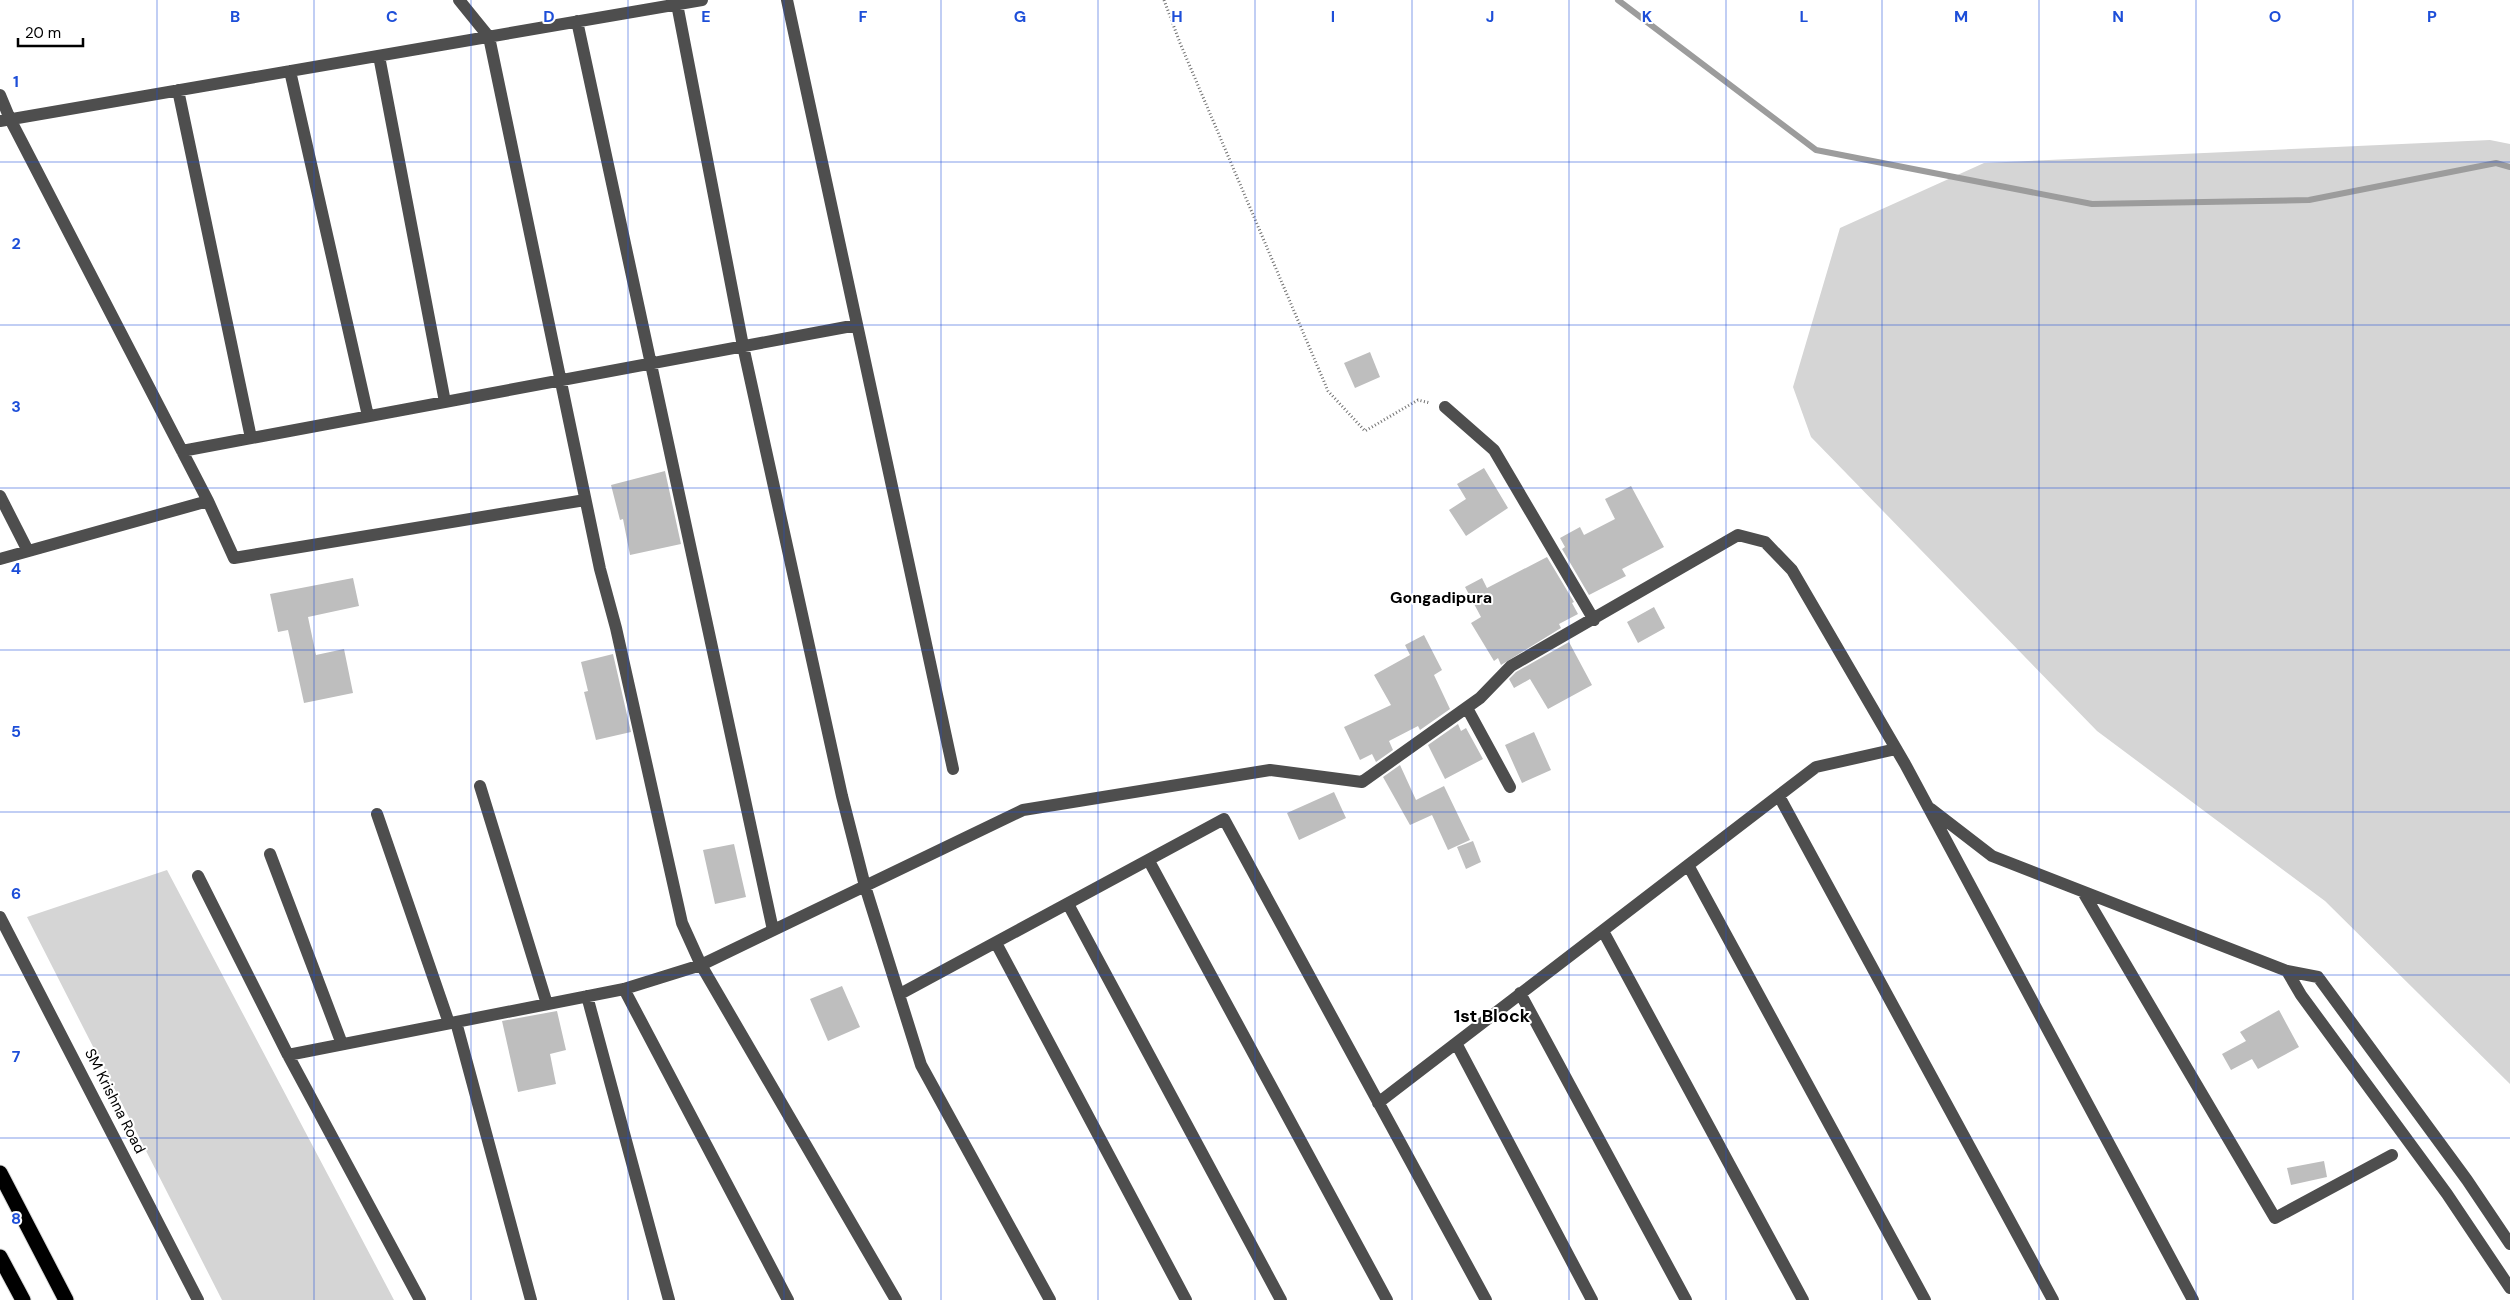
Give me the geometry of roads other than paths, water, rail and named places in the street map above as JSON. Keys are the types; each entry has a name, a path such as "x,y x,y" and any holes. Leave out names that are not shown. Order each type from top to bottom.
{"highway":[{"path":"0,1173 66,1300"},
{"path":"0,1257 23,1300"}],"street":[{"path":"459,0 489,36 585,500 682,923 701,965 896,1300"},
{"path":"5,120 702,0"},
{"path":"787,0 953,769"},
{"path":"677,4 743,346 842,796 865,886 921,1065 1050,1300"},
{"path":"578,21 773,930"},
{"path":"379,56 445,402"},
{"path":"290,71 368,416"},
{"path":"178,90 251,438"},
{"path":"0,95 5,120 208,500 234,558 585,500"},
{"path":"182,451 857,324"},
{"path":"1445,407 1494,450 1594,620"},
{"path":"0,496 28,551"},
{"path":"0,559 208,500"},
{"path":"288,1055 624,989 701,965 1023,810 1270,770 1362,782 1480,698 1511,666 1594,620 1738,535 1765,542 1792,570 1896,749 2193,1300"},
{"path":"1467,708 1510,787"},
{"path":"1378,1103 1816,767 1896,749"},
{"path":"480,786 547,1004"},
{"path":"1779,796 2053,1300"},
{"path":"1927,806 1992,856 2287,971 2318,977 2467,1180 2510,1244"},
{"path":"377,814 452,1022 531,1300"},
{"path":"900,994 1224,819 1486,1300"},
{"path":"270,854 342,1044"},
{"path":"1149,861 1387,1300"},
{"path":"1688,865 1924,1300"},
{"path":"198,876 288,1055 420,1300"},
{"path":"2083,892 2275,1218 2392,1156"},
{"path":"1068,904 1281,1300"},
{"name":"SM Krishna Road","path":"0,917 198,1300"},
{"path":"1603,931 1803,1300"},
{"path":"996,943 1186,1300"},
{"path":"2287,971 2301,995 2447,1194 2510,1288"},
{"path":"624,989 788,1300"},
{"path":"1520,993 1686,1300"},
{"path":"587,996 669,1300"},
{"path":"1456,1044 1592,1300"}],"waterway":[{"path":"1618,0 1816,150 2092,204 2309,200 2496,163 2510,167"}],"district":[{"name":"Gongadipura","path":"1441,597"},
{"name":"1st Block","path":"1492,1016"}]}
